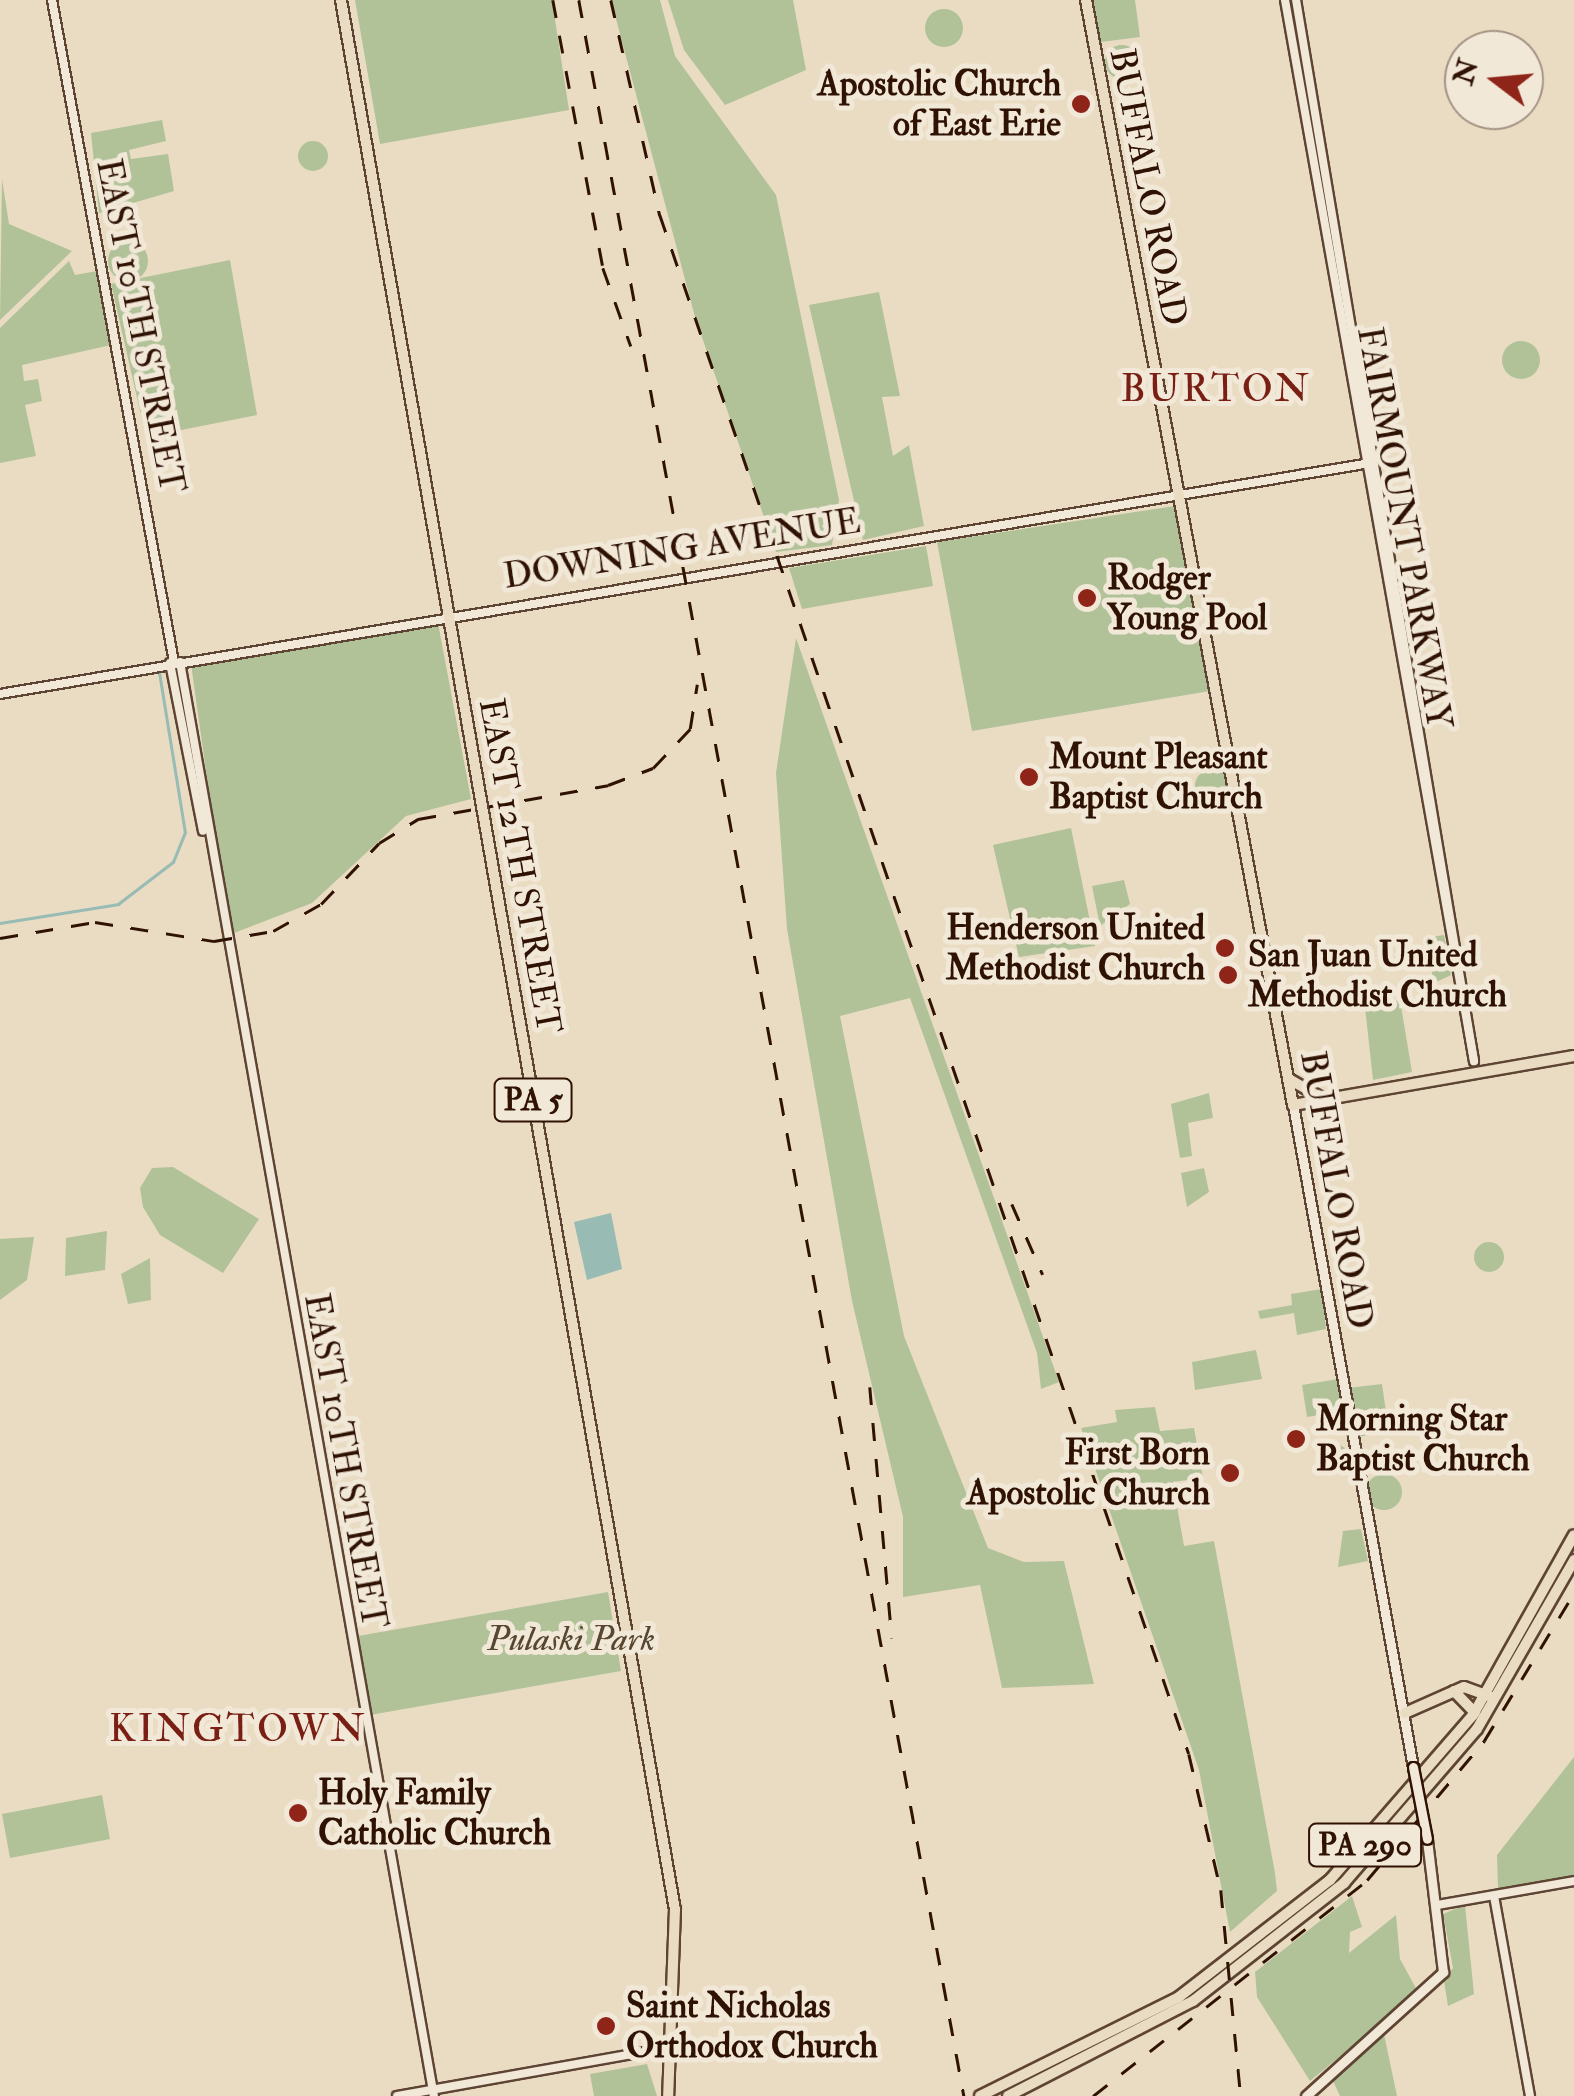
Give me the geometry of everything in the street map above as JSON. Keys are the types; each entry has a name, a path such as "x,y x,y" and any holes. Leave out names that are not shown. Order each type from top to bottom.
{"main road":[{"name":"EAST 12TH STREET","path":"341,0 677,1918 666,2048 668,2096"},
{"name":"BUFFALO ROAD","path":"1086,0 1293,1104 1437,1904 1442,1975 1306,2096"},
{"path":"1293,1104 1475,1067 1574,1056"},
{"path":"1288,1078 1325,1099"},
{"name":"PA 290","path":"1008,2096 1165,2006 1271,1931 1382,1828 1474,1713 1492,1697 1574,1535"},
{"name":"PA 290","path":"980,2096 1063,2066 1193,2001 1310,1914 1406,1818 1492,1697 1574,1560"},
{"path":"1405,1713 1454,1691 1492,1697"},
{"path":"1454,1691 1474,1713"}],"street":[{"name":"EAST 10TH STREET","path":"52,0 434,2093"},
{"name":"FAIRMOUNT PARKWAY","path":"1285,0 1475,1067"},
{"name":"FAIRMOUNT PARKWAY","path":"1296,0 1370,463"},
{"name":"DOWNING AVENUE","path":"0,694 1370,463"},
{"path":"1437,1904 1574,1881"},
{"path":"1494,1896 1530,2096"},
{"path":"397,2096 434,2093 666,2048"}],"green space":[{"path":"355,0 552,0 569,110 380,144"},
{"path":"611,0 660,0 675,56 776,195 839,500 832,545 776,552 695,317"},
{"path":"668,0 793,0 806,70 725,105 684,50"},
{"path":"1090,0 1135,0 1140,37 1101,42"},
{"path":"944,9 958,14 963,28 958,42 944,47 930,42 925,28 930,14"},
{"path":"1122,45 1134,50 1139,62 1134,74 1122,79 1110,74 1105,62 1110,50"},
{"path":"162,120 166,141 129,150 131,159 168,154 174,191 99,213 91,133"},
{"path":"313,141 324,145 328,156 324,167 313,171 302,167 298,156 302,145"},
{"path":"2,179 9,224 72,251 0,320"},
{"path":"128,241 142,247 148,261 142,275 128,281 114,275 108,261 114,247"},
{"path":"230,260 257,415 146,437 111,284"},
{"path":"69,261 75,275 97,271 111,345 22,365 24,381 38,379 42,401 25,405 36,456 0,463 0,328"},
{"path":"879,292 900,396 882,397 893,456 909,445 924,526 863,540 809,305"},
{"path":"1521,341 1534,347 1540,360 1534,373 1521,379 1508,373 1502,360 1508,347"},
{"path":"1175,506 1210,691 972,731 937,542"},
{"path":"926,546 933,586 802,609 789,568"},
{"path":"438,623 471,799 406,816 312,903 229,935 191,664"},
{"path":"796,638 1059,1382 1041,1389 1037,1353 910,998 840,1016 904,1336 988,1548 1024,1562 1064,1561 1094,1684 1002,1688 980,1585 903,1597 903,1517 852,1301 787,929 776,773"},
{"path":"1212,769 1224,774 1229,786 1224,798 1212,803 1200,798 1195,786 1200,774"},
{"path":"1071,828 1095,946 1019,957 993,845"},
{"path":"1124,880 1130,904 1100,926 1092,886"},
{"path":"1444,935 1451,975 1434,983 1425,938"},
{"path":"1400,1000 1412,1072 1373,1080 1365,1007"},
{"path":"1209,1093 1213,1118 1188,1123 1192,1156 1180,1158 1171,1104"},
{"path":"173,1167 259,1219 223,1273 160,1235 143,1207 140,1188 152,1168"},
{"path":"1204,1168 1209,1192 1187,1207 1181,1173"},
{"path":"107,1231 105,1270 65,1276 66,1238"},
{"path":"34,1237 27,1280 0,1300 0,1239"},
{"path":"1489,1242 1500,1246 1504,1257 1500,1268 1489,1272 1478,1268 1474,1257 1478,1246"},
{"path":"150,1258 151,1300 128,1304 121,1274"},
{"path":"1322,1289 1326,1329 1297,1335 1294,1313 1260,1319 1258,1311 1292,1305 1291,1294"},
{"path":"1256,1350 1262,1379 1195,1390 1192,1362"},
{"path":"1338,1379 1344,1411 1307,1417 1302,1385"},
{"path":"1382,1384 1389,1432 1357,1437 1348,1388"},
{"path":"1155,1407 1160,1431 1194,1428 1203,1478 1173,1482 1184,1546 1214,1541 1275,1873 1277,1891 1230,1932 1199,1770 1081,1428 1117,1422 1115,1410"},
{"path":"1336,1445 1346,1449 1350,1459 1346,1469 1336,1473 1326,1469 1322,1459 1326,1449"},
{"path":"1384,1474 1397,1479 1402,1492 1397,1505 1384,1510 1371,1505 1366,1492 1371,1479"},
{"path":"1361,1529 1368,1561 1338,1567 1343,1531"},
{"name":"Pulaski Park","path":"608,1592 621,1671 370,1715 358,1636"},
{"path":"1574,1757 1574,1877 1498,1889 1497,1855"},
{"path":"102,1795 110,1839 10,1858 2,1814"},
{"path":"1352,1896 1362,1927 1350,1932 1349,1953 1396,1915 1400,1959 1418,1992 1310,2081 1257,1997 1255,1972"},
{"path":"1465,1905 1474,1994 1448,2006 1444,1981 1453,1968 1443,1914"},
{"path":"1384,2034 1397,2096 1340,2096 1332,2079"},
{"path":"647,2064 657,2096 594,2096 590,2074"}],"water":[{"path":"611,1213 622,1269 587,1280 574,1222"}],"waterway":[{"path":"0,923 118,904 173,862 185,833 159,673"}],"railway":[{"path":"553,0 603,268 631,346"},
{"path":"579,0 964,2096"},
{"path":"611,0 660,215 1189,1754 1221,1890 1241,2096"},
{"path":"0,938 95,922 214,941 273,931 321,904 379,843 418,819 608,785 653,768 690,729 697,685"},
{"path":"1012,1204 1043,1275"},
{"path":"870,1387 892,1638"},
{"path":"1093,2096 1367,1880 1484,1741 1574,1593"}],"place":[{"name":"Apostolic Church of East Erie","path":"1081,104"},
{"name":"Rodger Young Pool","path":"1087,598"},
{"name":"Mount Pleasant Baptist Church","path":"1029,777"},
{"name":"Henderson United Methodist Church","path":"1225,948"},
{"name":"San Juan United Methodist Church","path":"1228,975"},
{"name":"Morning Star Baptist Church","path":"1296,1439"},
{"name":"First Born Apostolic Church","path":"1230,1473"},
{"name":"Holy Family Catholic Church","path":"298,1813"},
{"name":"Saint Nicholas Orthodox Church","path":"606,2026"}],"district":[{"name":"BURTON","path":"1216,390"},
{"name":"KINGTOWN","path":"238,1730"}]}
